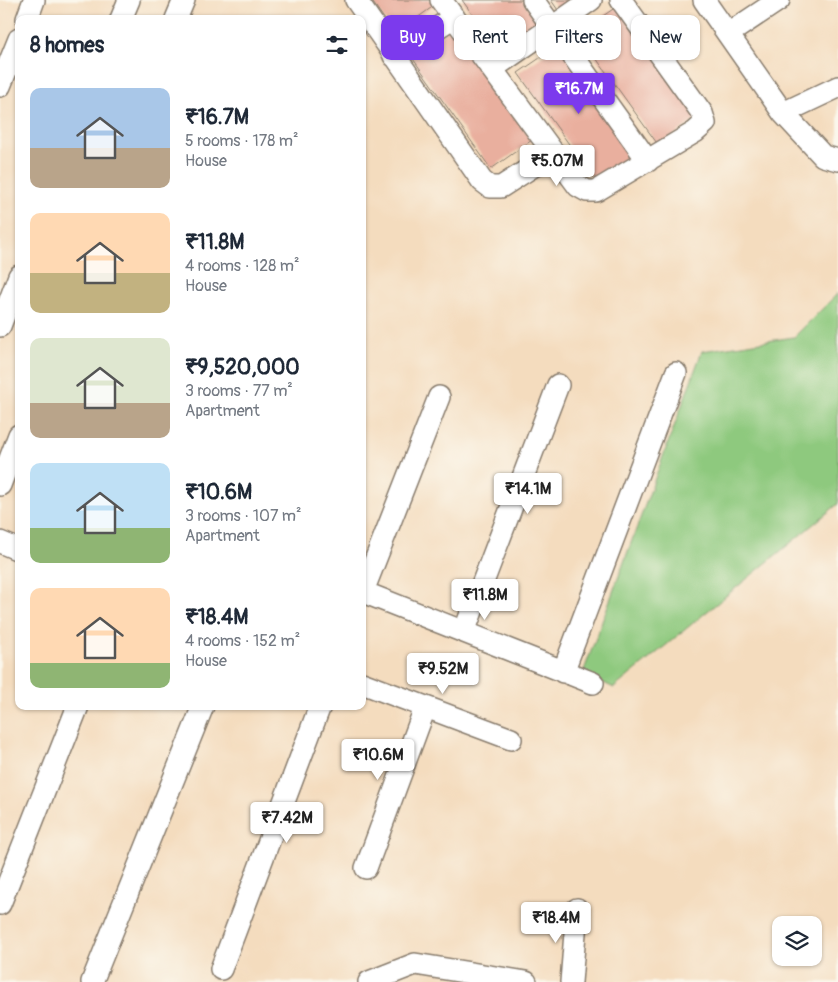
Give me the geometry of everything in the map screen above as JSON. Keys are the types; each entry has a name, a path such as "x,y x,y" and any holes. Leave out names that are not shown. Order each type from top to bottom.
{"street":[{"path":"28,15 34,0"},
{"path":"123,15 129,0"},
{"path":"178,15 184,0"},
{"path":"356,0 381,37"},
{"path":"533,0 544,15"},
{"path":"571,15 591,0"},
{"path":"448,8 578,186 587,191 596,192 696,132 705,123 702,113 621,0"},
{"path":"704,0 783,113 823,156 838,160"},
{"path":"728,34 779,0"},
{"path":"492,69 536,39"},
{"path":"0,86 15,49"},
{"path":"397,60 482,182 490,187 501,187 554,153"},
{"path":"576,60 648,161"},
{"path":"783,113 838,87"},
{"path":"0,326 15,287"},
{"path":"563,672 676,373"},
{"path":"464,632 558,385"},
{"path":"366,585 439,397"},
{"path":"0,485 15,446"},
{"path":"0,542 15,548"},
{"path":"366,594 593,683"},
{"path":"366,685 510,739"},
{"path":"366,868 425,708"},
{"path":"0,904 76,710"},
{"path":"92,982 200,710"},
{"path":"221,969 318,710"},
{"path":"571,982 577,909"},
{"path":"369,982 415,964 526,982"}],"green space":[{"path":"838,293 838,504 614,688 583,673 702,351 794,337"}],"building":[{"path":"371,0 431,0 435,5 421,15 382,15"},
{"path":"462,0 522,0 536,19 536,28 526,35 526,15 473,15"},
{"path":"551,0 578,0 560,13"},
{"path":"619,5 631,22 631,60 658,60 699,117 659,146 597,60 621,60 621,15 604,15"},
{"path":"451,28 454,32 454,60 474,60 532,140 491,169 414,60 444,60 444,33"},
{"path":"537,60 570,60 639,157 599,186 518,73"}]}
